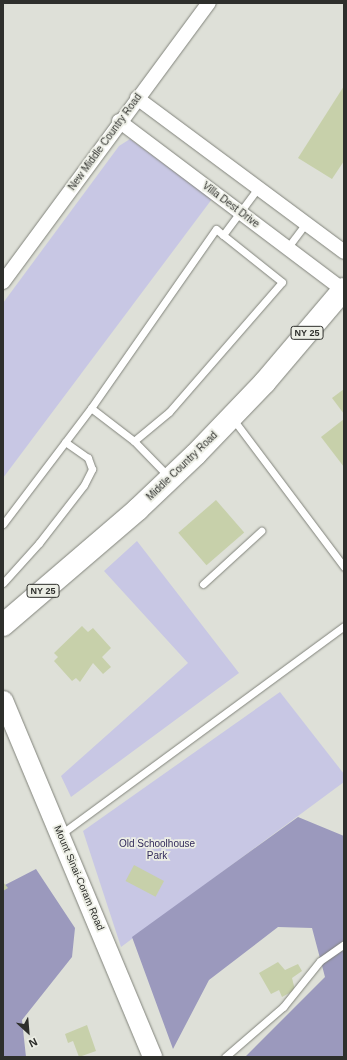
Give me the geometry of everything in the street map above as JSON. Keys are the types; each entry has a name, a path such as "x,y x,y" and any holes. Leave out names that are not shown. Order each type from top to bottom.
{"main road":[{"name":"Middle Country Road","path":"3,625 137,510 231,417 344,289"},
{"name":"Mount Sinai-Coram Road","path":"3,700 61,834 152,1057"}],"street":[{"name":"New Middle Country Road","path":"3,282 119,121 209,3"},
{"path":"137,98 344,252"},
{"name":"Villa Dest Drive","path":"119,121 344,289"}],"lane":[{"path":"223,235 258,188"},
{"path":"288,247 306,223"},
{"path":"3,524 91,408 216,229 282,282 169,412 134,441"},
{"path":"91,408 134,441 169,478"},
{"path":"231,417 344,567"},
{"path":"3,583 44,537 84,485 92,469 88,458 65,442"},
{"path":"203,584 261,531"},
{"path":"61,834 344,626"},
{"path":"225,1057 283,1007 324,957 344,944"}],"green space":[{"path":"130,139 212,199 3,478 3,303 119,146"},
{"path":"137,541 239,673 71,797 61,776 188,663 104,571"},
{"name":"Old Schoolhouse Park","path":"280,692 344,774 344,782 121,947 83,831"}],"shaded area":[{"path":"298,817 344,836 344,1057 245,1057 325,977 312,928 278,927 209,980 173,1049 132,937"},
{"path":"36,869 75,928 72,957 22,1020 26,1057 3,1057 3,886"}],"building":[{"path":"344,86 344,161 332,179 298,158"},
{"path":"344,389 344,414 332,398"},
{"path":"344,419 344,467 321,437"},
{"path":"216,500 244,532 206,565 178,533"},
{"path":"82,626 88,632 93,628 111,648 102,657 111,667 103,674 93,663 80,682 76,678 72,681 54,661 58,657 54,653"},
{"path":"134,865 164,881 156,897 126,881"},
{"path":"3,882 8,888 3,891"},
{"path":"278,962 285,970 298,964 302,971 292,978 295,990 282,997 279,990 271,994 259,973"},
{"path":"87,1025 96,1051 79,1057 73,1041 68,1043 65,1034"}]}
